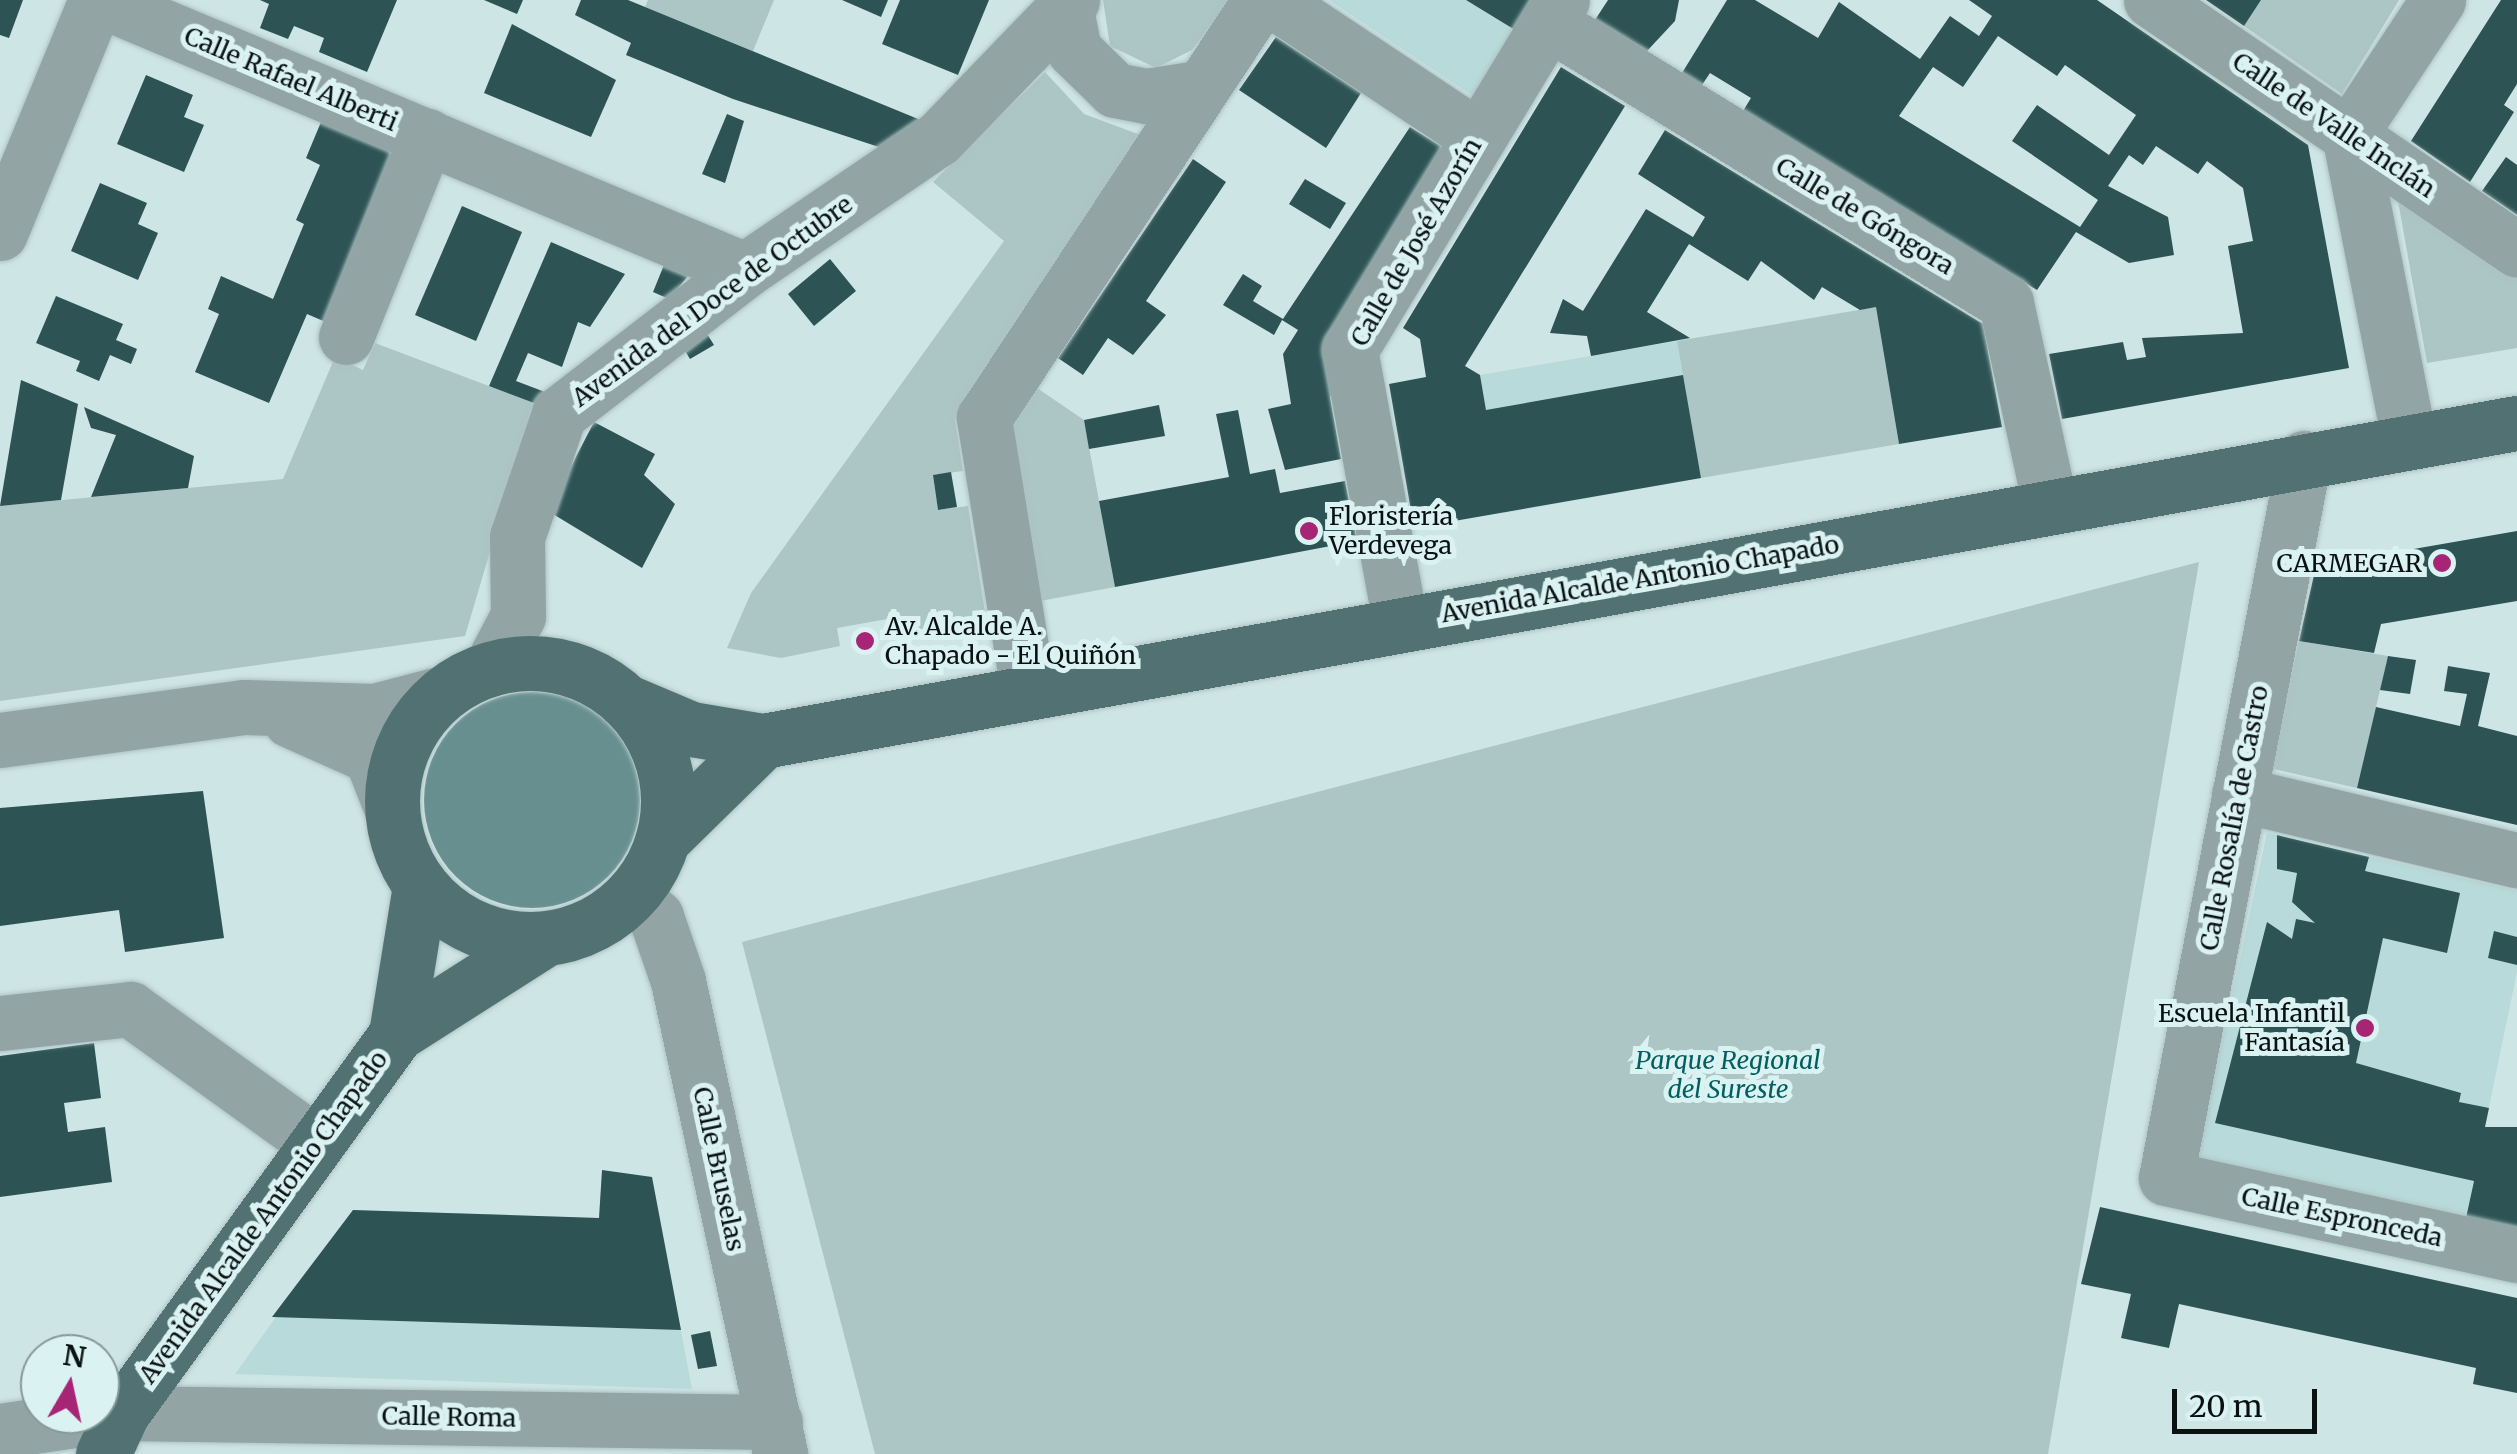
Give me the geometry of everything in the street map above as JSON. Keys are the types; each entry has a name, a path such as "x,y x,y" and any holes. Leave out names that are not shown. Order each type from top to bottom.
{"main road":[{"name":"Avenida Alcalde Antonio Chapado","path":"625,701 691,728 763,741 2050,504 2517,423"},
{"path":"663,839 664,765 625,701 562,666 466,681 396,764 391,807 420,886 484,930 545,939 586,928 632,896 663,839 763,741"},
{"name":"Avenida Alcalde Antonio Chapado","path":"396,1034 420,886"},
{"name":"Avenida Alcalde Antonio Chapado","path":"120,1424 313,1141 396,1034 545,939"}],"street":[{"name":"Calle Rafael Alberti","path":"98,0 744,270"},
{"path":"0,232 98,0"},
{"path":"1028,690 984,418 1198,88 1260,0"},
{"path":"1272,0 1478,136"},
{"name":"Calle de Valle Inclán","path":"2150,0 2517,250"},
{"path":"2409,440 2349,135 2438,0"},
{"name":"Avenida del Doce de Octubre","path":"1069,5 1074,50 1114,90 1147,96 1198,88"},
{"name":"Avenida del Doce de Octubre","path":"466,681 518,616 518,537 560,414 744,270 938,139 1069,5"},
{"name":"Calle de José Azorín","path":"1400,622 1350,350 1556,11"},
{"name":"Calle de Góngora","path":"1556,11 2006,302 2050,504"},
{"name":"Calle Rafael Alberti","path":"346,337 428,136"},
{"name":"Calle Rosalía de Castro","path":"2166,1178 2304,458"},
{"path":"0,740 244,707 374,711 466,681"},
{"path":"244,707 326,731 370,756 391,807"},
{"path":"2238,794 2517,860"},
{"name":"Calle Bruselas","path":"632,896 656,917 678,981 778,1438"},
{"path":"0,1023 130,1009 313,1141"},
{"name":"Calle Espronceda","path":"2166,1178 2517,1256"},
{"name":"Calle Roma","path":"113,1434 778,1438"}],"shaded area":[{"path":"1329,0 1466,0 1520,33 1479,100"},
{"path":"1677,341 1701,478 1504,513 1480,375"},
{"path":"532,692 573,700 608,724 632,759 640,800 632,841 608,876 573,900 532,908 491,900 456,876 432,841 424,800 432,759 456,724 491,700"},
{"name":"Escuela Infantil Fantasía","path":"2267,833 2517,891 2517,972 2466,1218 2197,1159"},
{"path":"353,1210 660,1220 692,1389 235,1374"}],"green space":[{"path":"648,0 774,0 753,51 645,7"},
{"path":"1103,0 1230,0 1192,50 1156,68 1110,46"},
{"path":"2261,0 2399,0 2342,94 2244,26"},
{"path":"1045,72 1084,114 1146,137 955,419 963,471 933,475 938,510 968,506 986,618 897,635 893,618 837,628 840,646 781,658 727,648 751,593 1004,241 933,182"},
{"path":"2398,201 2517,274 2517,348 2427,363"},
{"path":"1876,307 1899,444 1701,478 1677,341"},
{"path":"375,343 534,403 465,636 0,701 0,506 283,479 335,357 363,370"},
{"path":"1037,388 1084,420 1115,587 1035,602 1008,431"},
{"name":"Parque Regional del Sureste","path":"2199,562 2048,1454 875,1454 742,942"},
{"path":"2299,641 2388,656 2357,788 2270,768"}],"building":[{"path":"0,0 23,0 9,38 0,35"},
{"path":"260,0 397,0 367,72 319,52 324,38 294,26 288,39 260,28 269,4"},
{"path":"484,0 523,0 517,14"},
{"path":"581,0 628,0 923,121 885,149 733,99 626,55 631,43 575,15"},
{"path":"842,0 888,0 881,17"},
{"path":"900,0 989,0 958,75 882,44"},
{"path":"1466,0 1540,0 1520,33"},
{"path":"1608,0 1679,0 1675,21 1647,51 1595,20"},
{"path":"1727,0 1755,0 1818,38 1839,2 1920,59 1950,16 1979,36 1992,16 1969,0 2097,0 2308,145 2349,368 2062,419 2049,354 2123,342 2127,360 2146,357 2142,338 2243,333 2228,246 2253,241 2243,188 2207,161 2198,174 2156,146 2143,165 2129,155 2108,186 2168,217 2174,255 2129,263 2076,232 2037,290 1743,111 1751,98 1710,73 1702,85 1682,73","holes":["1998,36 2057,76 2065,65 2136,115 2109,155 2037,105 2012,141 2098,200 2080,227 1899,116 1933,67 1963,87"]},
{"path":"2206,0 2261,0 2244,26"},
{"path":"2501,0 2517,0 2517,84 2504,105 2514,112 2470,182 2411,141"},
{"path":"512,24 616,80 591,137 484,93"},
{"path":"1276,37 1361,93 1326,148 1239,90"},
{"path":"1561,67 1625,106 1465,366 1480,375 1486,410 1683,375 1701,478 1414,528 1389,384 1426,377 1420,339 1403,328"},
{"path":"146,75 193,95 184,117 204,125 184,172 117,144"},
{"path":"727,114 744,121 725,183 702,174"},
{"path":"321,122 399,154 328,323 307,314 269,403 195,372 219,314 208,309 221,276 273,299 304,224 296,220 320,165 306,158"},
{"path":"1410,127 1447,150 1330,397 1341,459 1285,470 1268,409 1291,404 1283,354 1298,330 1282,320 1274,335 1223,305 1243,274 1262,286 1253,301 1283,319"},
{"path":"1665,130 1983,324 2002,427 1899,444 1876,307 1860,310 1822,287 1814,300 1761,261 1748,281 1689,244 1647,312 1690,338 1591,356 1587,336 1550,333 1563,299 1583,311 1646,209 1693,237 1705,217 1638,174"},
{"path":"2506,157 2517,165 2517,215 2482,191"},
{"path":"1193,159 1226,182 1146,301 1166,315 1133,355 1108,338 1083,375 1058,358"},
{"path":"1305,179 1346,203 1330,229 1289,204"},
{"path":"100,183 147,203 138,224 158,233 138,280 71,251"},
{"path":"462,206 522,232 476,341 415,315"},
{"path":"551,242 625,274 590,327 578,322 562,367 528,353 516,381 545,392 534,403 489,386"},
{"path":"830,259 856,291 814,326 788,294"},
{"path":"666,260 693,270 669,299 653,292"},
{"path":"56,296 123,324 116,340 137,349 131,364 110,355 99,381 76,371 80,361 36,343"},
{"path":"704,329 714,345 690,359 681,344"},
{"path":"21,380 78,404 61,500 0,506"},
{"path":"1159,405 1165,436 1089,449 1084,420"},
{"path":"84,407 194,456 188,488 91,497 116,435 91,428"},
{"path":"1238,410 1250,474 1275,469 1280,493 1345,481 1357,541 1115,587 1099,501 1229,477 1216,414"},
{"path":"594,422 655,454 644,475 675,504 642,568 548,511"},
{"path":"951,472 957,507 938,510 933,475"},
{"path":"2517,531 2517,601 2381,624 2374,653 2299,641 2316,566"},
{"path":"2388,656 2416,660 2410,694 2380,690"},
{"path":"2448,666 2490,673 2478,726 2517,736 2517,825 2357,788 2376,707 2460,726 2467,694 2444,691"},
{"path":"203,791 224,938 125,952 119,910 0,926 0,808"},
{"path":"2277,835 2369,857 2365,871 2460,893 2447,953 2383,938 2356,1063 2461,1093 2459,1102 2489,1108 2485,1127 2517,1127 2517,1229 2466,1218 2474,1181 2215,1123 2267,922 2292,939 2296,919 2315,923 2292,902 2297,873 2277,869"},
{"path":"2494,931 2517,937 2517,965 2488,958"},
{"path":"94,1043 101,1098 64,1103 68,1132 105,1127 112,1182 0,1197 0,1056"},
{"path":"602,1170 652,1177 681,1330 272,1317 353,1210 599,1218"},
{"path":"2100,1207 2517,1298 2517,1393 2473,1384 2476,1368 2179,1304 2169,1348 2121,1338 2131,1294 2081,1284"},
{"path":"710,1331 717,1366 698,1369 691,1335"}],"place":[{"name":"Floristería Verdevega","path":"1309,531"},
{"name":"CARMEGAR","path":"2442,563"},
{"name":"Av. Alcalde A. Chapado - El Quiñón","path":"865,641"},
{"name":"Escuela Infantil Fantasía","path":"2365,1028"}]}
